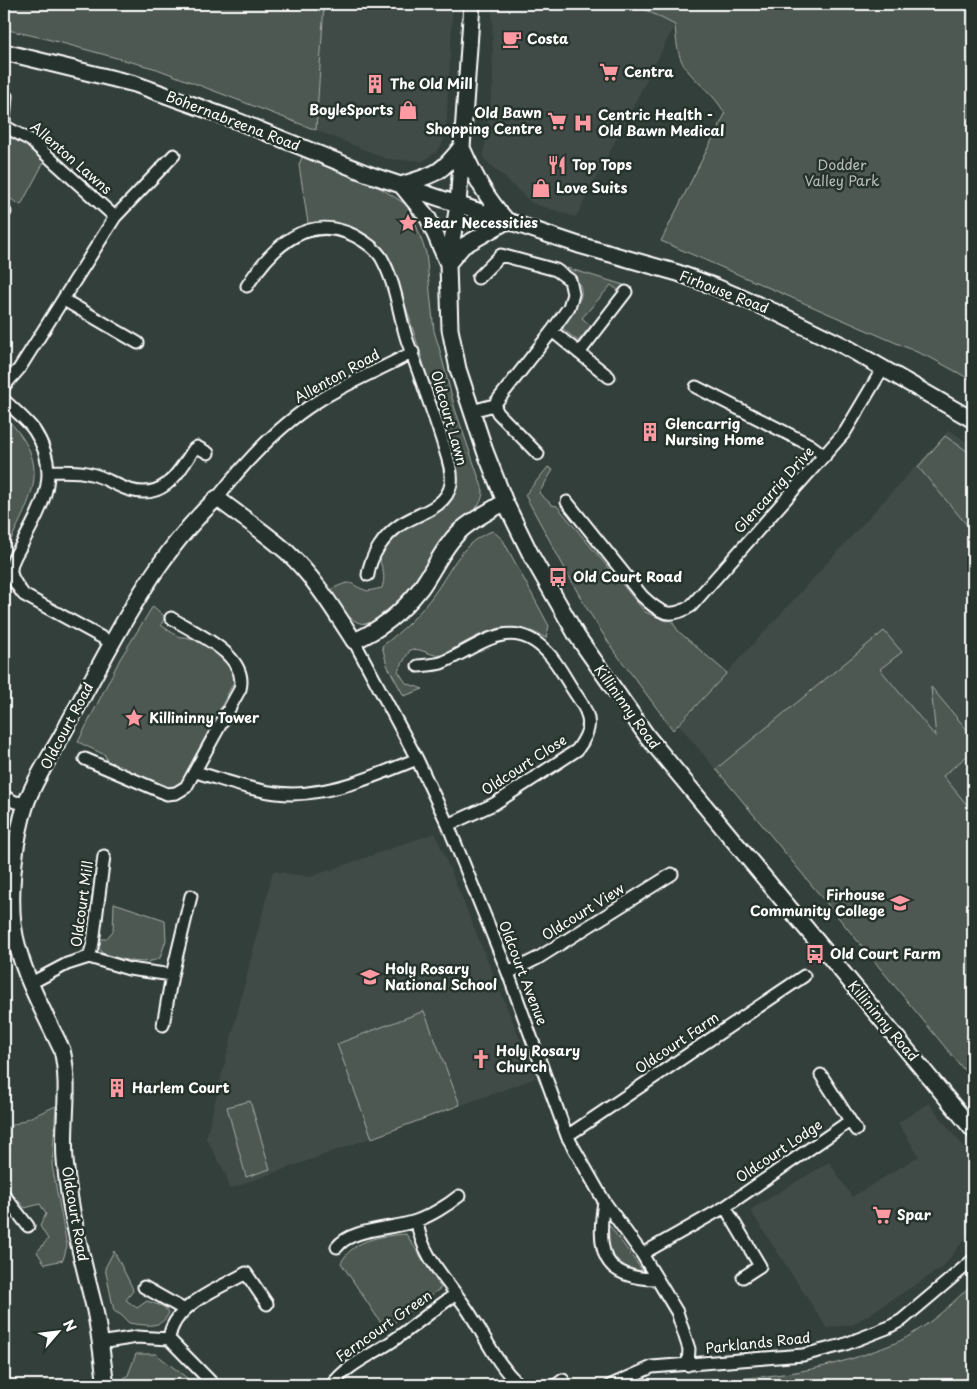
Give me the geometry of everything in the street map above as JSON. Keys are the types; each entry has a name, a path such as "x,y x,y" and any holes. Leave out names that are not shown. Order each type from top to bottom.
{"main road":[{"name":"Killininny Road","path":"472,4 458,205 448,264 450,330 458,369 505,502 556,603 602,673 647,736 973,1130"},
{"name":"Bohernabreena Road","path":"4,52 135,84 458,205"},
{"path":"462,146 475,178 488,200 507,221 463,246 448,264 428,218 401,185 434,175 446,167 462,146"},
{"name":"Firhouse Road","path":"458,205 579,245 678,273 716,287 775,312 883,368 973,420"},
{"path":"217,498 276,543 297,562 316,583 354,641 378,630 420,589 458,532 505,502"},
{"name":"Oldcourt Road","path":"106,1385 100,1343 70,1196 65,1160 67,1094 62,1050 31,983 8,922 15,863 26,803 112,643 155,573 200,514 217,498"}],"street":[{"path":"4,121 6,96"},
{"name":"Allenton Lawns","path":"4,126 30,140 116,217"},
{"path":"4,386 19,369 64,300 93,250 116,217 174,155"},
{"path":"247,286 261,264 277,247 293,236 314,229 348,232 365,241 380,255 389,272 413,352"},
{"path":"472,411 494,404 552,331 569,307 573,294 570,280 556,270 501,255 478,278"},
{"path":"579,353 626,292"},
{"path":"64,300 138,343"},
{"path":"552,331 609,377"},
{"name":"Allenton Road","path":"217,498 256,453 301,412 351,382 413,352"},
{"name":"Oldcourt Lawn","path":"368,575 372,561 384,540 398,526 432,509 445,498 451,484 450,469 413,352"},
{"name":"Glencarrig Drive","path":"567,502 642,596 655,608 672,615 691,606 825,456 845,432 883,368"},
{"path":"696,386 810,445 825,456"},
{"path":"4,400 33,429 44,449 49,471 46,493 12,562 11,575 24,595 112,643"},
{"path":"494,404 498,413 538,454"},
{"path":"49,471 90,473 129,490 146,493 161,489 174,478 197,447 208,453"},
{"path":"85,759 166,794 176,794 186,787 196,772 240,689 241,671 235,661 225,652 171,618"},
{"name":"Oldcourt Close","path":"418,666 440,663 485,640 503,634 519,635 536,641 549,653 585,706 590,721 586,738 577,750 494,804 448,824"},
{"name":"Oldcourt Avenue","path":"354,641 417,759 448,824 508,973 567,1136 604,1200 642,1254 677,1312 689,1349 688,1365"},
{"path":"196,772 256,789 291,794 321,792 417,759"},
{"path":"4,796 15,802 26,803"},
{"name":"Oldcourt Mill","path":"89,957 93,943 104,856"},
{"name":"Oldcourt View","path":"508,973 538,958 672,874"},
{"path":"163,1026 172,975 191,896"},
{"name":"Oldcourt Mill","path":"31,983 67,964 89,957 129,969 172,975"},
{"name":"Oldcourt Farm","path":"567,1136 804,976"},
{"name":"Oldcourt Lodge","path":"642,1254 724,1207 853,1126 821,1075"},
{"path":"4,1195 28,1226"},
{"path":"336,1247 341,1240 369,1231 417,1221 460,1196"},
{"path":"604,1200 600,1240 608,1259 618,1273 636,1279 657,1279"},
{"path":"724,1207 760,1266 742,1277"},
{"name":"Ferncourt Green","path":"417,1221 418,1236 429,1257 456,1294 499,1364 519,1385"},
{"name":"Parklands Road","path":"612,1385 652,1367 802,1355 843,1345 887,1328 902,1320 973,1260"},
{"path":"169,1339 170,1332 183,1309 246,1273 267,1304"},
{"path":"144,1287 183,1309"},
{"name":"Ferncourt Green","path":"332,1385 340,1375 360,1359 389,1343 456,1294"},
{"path":"100,1343 137,1337 169,1339 214,1385"}],"shaded area":[{"path":"324,4 453,4 446,131 442,144 436,152 423,161 387,159 316,130"},
{"name":"Old Bawn Shopping Centre","path":"492,4 643,4 675,25 576,217 532,203 483,158 493,84"},
{"name":"Firhouse Community College","path":"949,430 973,446 973,1081 679,725"},
{"name":"Holy Rosary National School","path":"435,833 536,1078 229,1189 226,1174 206,1138 273,871 310,877"},
{"path":"929,1103 973,1159 973,1228 943,1267 854,1324 827,1328 750,1210 829,1162 852,1197 919,1156 898,1123"}],"green space":[{"path":"4,4 324,4 316,130 157,69 4,29"},
{"name":"Dodder Valley Park","path":"634,4 973,4 973,381 933,359 661,241 725,114 682,63 677,47 675,25"},
{"path":"4,132 21,138 45,160 21,205 4,195"},
{"path":"302,157 382,189 410,207 426,253 434,331 455,409 483,490 482,498 475,510 446,535 395,606 382,617 369,623 357,622 348,616 330,590 348,583 368,591 382,588 384,577 380,558 383,550 403,531 444,506 451,498 456,487 457,472 393,265 377,243 358,230 335,223 308,223 299,165"},
{"path":"567,268 624,285 619,291 611,285 582,318 591,326 578,341 563,329 565,321 581,295 581,288"},
{"path":"4,416 20,435 30,452 34,468 29,500 4,555"},
{"path":"945,436 973,455 973,532 918,467"},
{"path":"548,467 553,470 539,493 552,505 557,506 645,612 667,621 671,620 679,632 727,673 673,730 612,648 584,604 525,495"},
{"path":"493,531 503,540 549,626 546,638 531,631 505,628 492,630 480,635 442,655 434,655 414,649 410,650 398,671 406,683 423,689 404,696 387,665 382,646 422,609 465,549 482,535"},
{"path":"153,606 165,617 161,625 178,636 188,637 203,644 225,661 233,675 234,682 183,780 176,786 169,788 107,761 105,755 78,742 120,659"},
{"path":"884,631 902,652 880,669 936,737 931,687 973,737 973,751 943,776 973,812 973,1081 716,769"},
{"path":"4,810 10,814 4,853"},
{"path":"114,903 165,920 166,940 160,958 153,961 138,962 102,953 98,946 98,939 106,939 113,931"},
{"path":"424,1011 460,1105 372,1138 337,1044"},
{"path":"250,1101 270,1169 246,1177 227,1107"},
{"path":"56,1106 52,1165 67,1246 63,1260 45,1264 37,1252 48,1239 40,1226 46,1214 40,1204 25,1208 4,1185 4,1129"},
{"path":"607,1222 642,1270 638,1273 617,1260 613,1255 608,1245"},
{"path":"406,1234 441,1288 385,1329 341,1263 346,1255 360,1244 387,1236"},
{"path":"114,1251 133,1291 126,1300 137,1308 147,1301 162,1306 169,1312 162,1322 152,1325 129,1323 114,1311 105,1268"},
{"path":"973,1283 973,1385 653,1385 738,1379 787,1373 812,1369 863,1355 900,1341 920,1329"},
{"path":"136,1354 156,1354 196,1385 125,1385 124,1378 128,1375"}],"place":[{"name":"Costa","path":"512,39"},
{"name":"Centra","path":"609,72"},
{"name":"The Old Mill","path":"375,84"},
{"name":"BoyleSports","path":"408,110"},
{"name":"Old Bawn Shopping Centre","path":"557,121"},
{"name":"Centric Health - Old Bawn Medical","path":"583,123"},
{"name":"Top Tops","path":"557,165"},
{"name":"Love Suits","path":"541,188"},
{"name":"Bear Necessities","path":"408,223"},
{"name":"Glencarrig Nursing Home","path":"650,432"},
{"name":"Old Court Road","path":"558,577"},
{"name":"Killininny Tower","path":"134,718"},
{"name":"Firhouse Community College","path":"900,903"},
{"name":"Old Court Farm","path":"815,954"},
{"name":"Holy Rosary National School","path":"370,977"},
{"name":"Holy Rosary Church","path":"481,1059"},
{"name":"Harlem Court","path":"117,1088"},
{"name":"Spar","path":"882,1215"}]}
